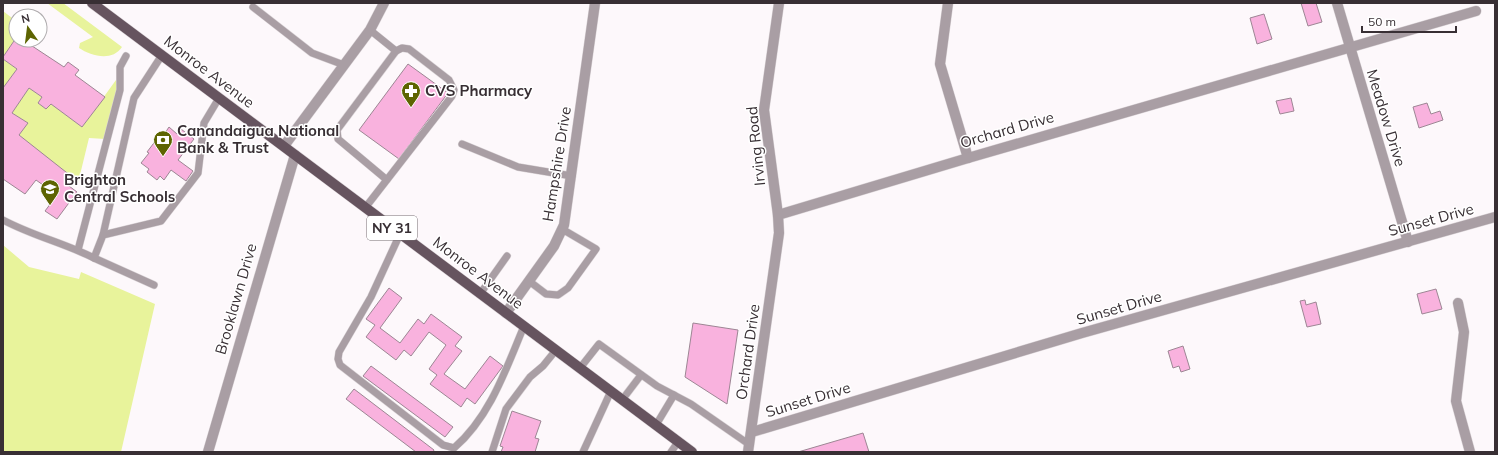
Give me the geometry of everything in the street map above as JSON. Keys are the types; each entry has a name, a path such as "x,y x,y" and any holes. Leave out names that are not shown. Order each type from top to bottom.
{"main road":[{"name":"Monroe Avenue","path":"92,3 692,452"}],"street":[{"path":"284,146 370,30 384,3"},
{"name":"Hampshire Drive","path":"506,313 554,246 562,229 572,176 595,3"},
{"name":"Irving Road","path":"778,215 764,110 779,3"},
{"path":"948,3 940,64 968,158"},
{"name":"Meadow Drive","path":"1337,3 1408,242"},
{"name":"Orchard Drive","path":"749,448 779,233 778,215 968,158 1476,11"},
{"name":"Brooklawn Drive","path":"208,452 295,155"},
{"name":"Sunset Drive","path":"752,432 1082,333 1495,218"},
{"path":"1458,303 1464,332 1456,401 1470,452"}],"lane":[{"path":"253,7 312,53 344,65"},
{"path":"370,30 396,51"},
{"path":"365,208 387,180 452,96 454,90 449,80 409,49 402,48 396,51 337,130 336,134 338,139 387,180"},
{"path":"94,258 103,235 134,98 162,55"},
{"path":"78,250 120,90 120,67 126,56"},
{"path":"103,235 161,221 198,174 204,123 219,98"},
{"path":"462,144 518,167 572,176"},
{"path":"3,220 25,232 78,250 154,285"},
{"path":"529,281 546,294 558,295 568,288 596,249 562,229"},
{"path":"400,234 371,297 339,352 338,359 340,365 443,445 454,448 468,436 499,386 524,326"},
{"path":"480,294 507,256"},
{"path":"580,368 598,344 641,375 691,404 749,448"},
{"path":"492,452 506,409 530,377 543,366 556,350"},
{"path":"622,400 641,375"},
{"path":"583,452 611,391"},
{"path":"656,424 674,395"},
{"path":"671,452 678,442"}],"green space":[{"path":"47,3 63,3 122,47 113,55 107,56 95,55 84,51 79,48 80,43 93,37"},
{"path":"3,11 8,15 9,48 3,57"},
{"path":"3,59 17,69 3,88"},
{"path":"116,80 117,88 105,139 89,138 78,183 19,135 28,123 12,113 29,88 42,97 38,103 46,109 51,104 82,127"},
{"path":"3,245 29,267 79,279 81,272 155,304 121,452 3,452"}],"building":[{"path":"1301,3 1316,3 1322,22 1308,26"},
{"path":"1264,14 1272,39 1257,44 1250,18"},
{"path":"9,48 35,48 64,67 68,62 79,70 75,75 105,97 82,127 51,104 46,109 38,103 42,97 29,88 12,113 28,123 19,135 71,176 65,183 77,192 57,219 45,211 57,195 36,180 25,194 3,179 3,88 17,69 3,59"},
{"name":"CVS Pharmacy","path":"408,64 448,93 399,159 359,130"},
{"path":"1291,98 1294,111 1280,114 1276,101"},
{"path":"1427,103 1431,114 1440,111 1443,120 1419,128 1413,107"},
{"name":"Canandaigua National Bank & Trust","path":"169,127 177,134 181,129 194,139 178,160 193,171 186,181 171,170 164,180 160,176 157,180 147,172 149,169 141,163 149,153 147,152 163,131 165,133"},
{"path":"389,288 402,298 380,328 400,343 418,319 424,324 431,314 462,337 455,346 462,351 444,374 465,389 490,356 503,366 475,404 467,398 461,407 430,384 437,375 429,369 446,345 429,332 411,356 404,350 396,360 366,337 375,325 366,319"},
{"path":"1436,289 1442,309 1422,314 1417,294"},
{"path":"1305,300 1306,305 1316,302 1321,324 1307,327 1300,301"},
{"path":"693,323 738,330 727,404 685,377"},
{"path":"1183,346 1190,369 1181,372 1179,366 1173,368 1168,351"},
{"path":"371,366 453,427 445,437 363,376"},
{"path":"354,389 434,450 433,452 416,452 346,399"},
{"path":"512,411 541,421 535,438 539,439 535,452 501,452 503,447 500,446"},
{"path":"863,433 869,452 798,452"}],"place":[{"name":"CVS Pharmacy","path":"411,108"},
{"name":"Canandaigua National Bank & Trust","path":"163,157"},
{"name":"Brighton Central Schools","path":"50,206"}]}
